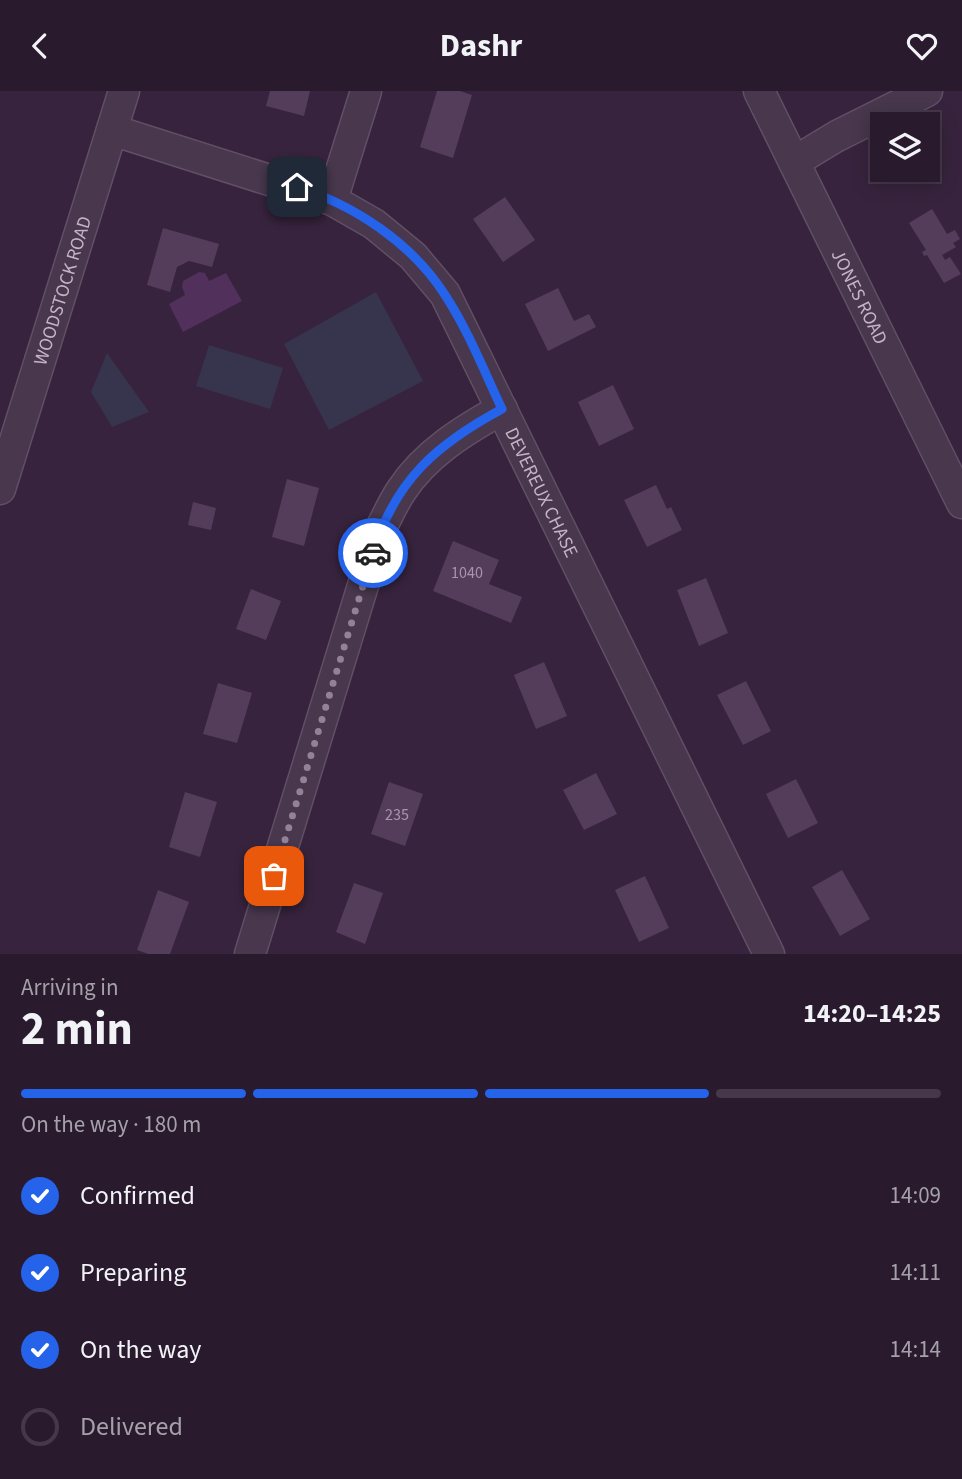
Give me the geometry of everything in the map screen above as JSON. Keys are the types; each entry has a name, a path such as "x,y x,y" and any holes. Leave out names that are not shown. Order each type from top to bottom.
{"street":[{"name":"WOODSTOCK ROAD","path":"3,469 124,91"},
{"path":"332,200 366,91"},
{"name":"JONES ROAD","path":"759,91 962,503"},
{"path":"794,162 837,136 927,91"},
{"name":"DEVEREUX CHASE","path":"112,130 332,200 374,224 413,255 445,294 769,954"},
{"path":"250,954 380,530 401,491 430,456 470,427 502,409"}],"shaded area":[{"path":"199,272 205,273 209,281 226,273 242,301 183,332 169,304 185,295 183,281"},
{"path":"376,292 423,381 329,430 284,344"},
{"path":"209,345 283,368 270,409 196,386"},
{"path":"107,353 149,412 112,427 91,392"}],"building":[{"path":"270,91 310,91 304,116 266,106"},
{"path":"437,91 460,91 472,95 453,158 420,147"},
{"path":"505,197 535,240 503,262 473,219"},
{"path":"932,209 947,234 955,230 960,239 953,243 956,247 942,255 945,260 950,257 961,274 944,283 927,255 924,256 922,252 926,250 909,223"},
{"path":"163,228 219,244 212,267 189,261 177,267 170,292 147,285"},
{"path":"558,288 574,321 589,314 596,327 548,351 525,304"},
{"path":"613,385 634,429 599,446 578,402"},
{"path":"287,479 319,488 304,546 272,537"},
{"path":"656,485 667,509 671,507 682,530 647,547 624,500"},
{"path":"193,502 216,508 211,530 188,525"},
{"path":"453,541 499,560 489,584 522,597 511,623 433,591"},
{"path":"706,578 728,633 699,646 677,590"},
{"path":"251,589 281,601 266,640 236,629"},
{"path":"544,662 567,716 536,729 514,675"},
{"path":"746,681 771,731 743,745 717,695"},
{"path":"218,683 252,693 237,743 203,734"},
{"path":"596,773 617,814 584,830 563,790"},
{"path":"796,779 818,823 788,838 766,794"},
{"path":"389,782 423,794 405,846 371,834"},
{"path":"185,792 217,802 200,857 169,847"},
{"path":"842,870 870,919 840,936 812,887"},
{"path":"645,876 669,928 639,942 615,890"},
{"path":"354,883 383,893 365,944 336,932"},
{"path":"158,890 189,902 170,954 148,954 137,950"}],"way so far":[{"path":"274,876 373,553"}],"route":[{"path":"297,187 323,195 374,224 413,255 445,294 502,409 470,427 430,456 401,491 380,530 373,553"}]}
